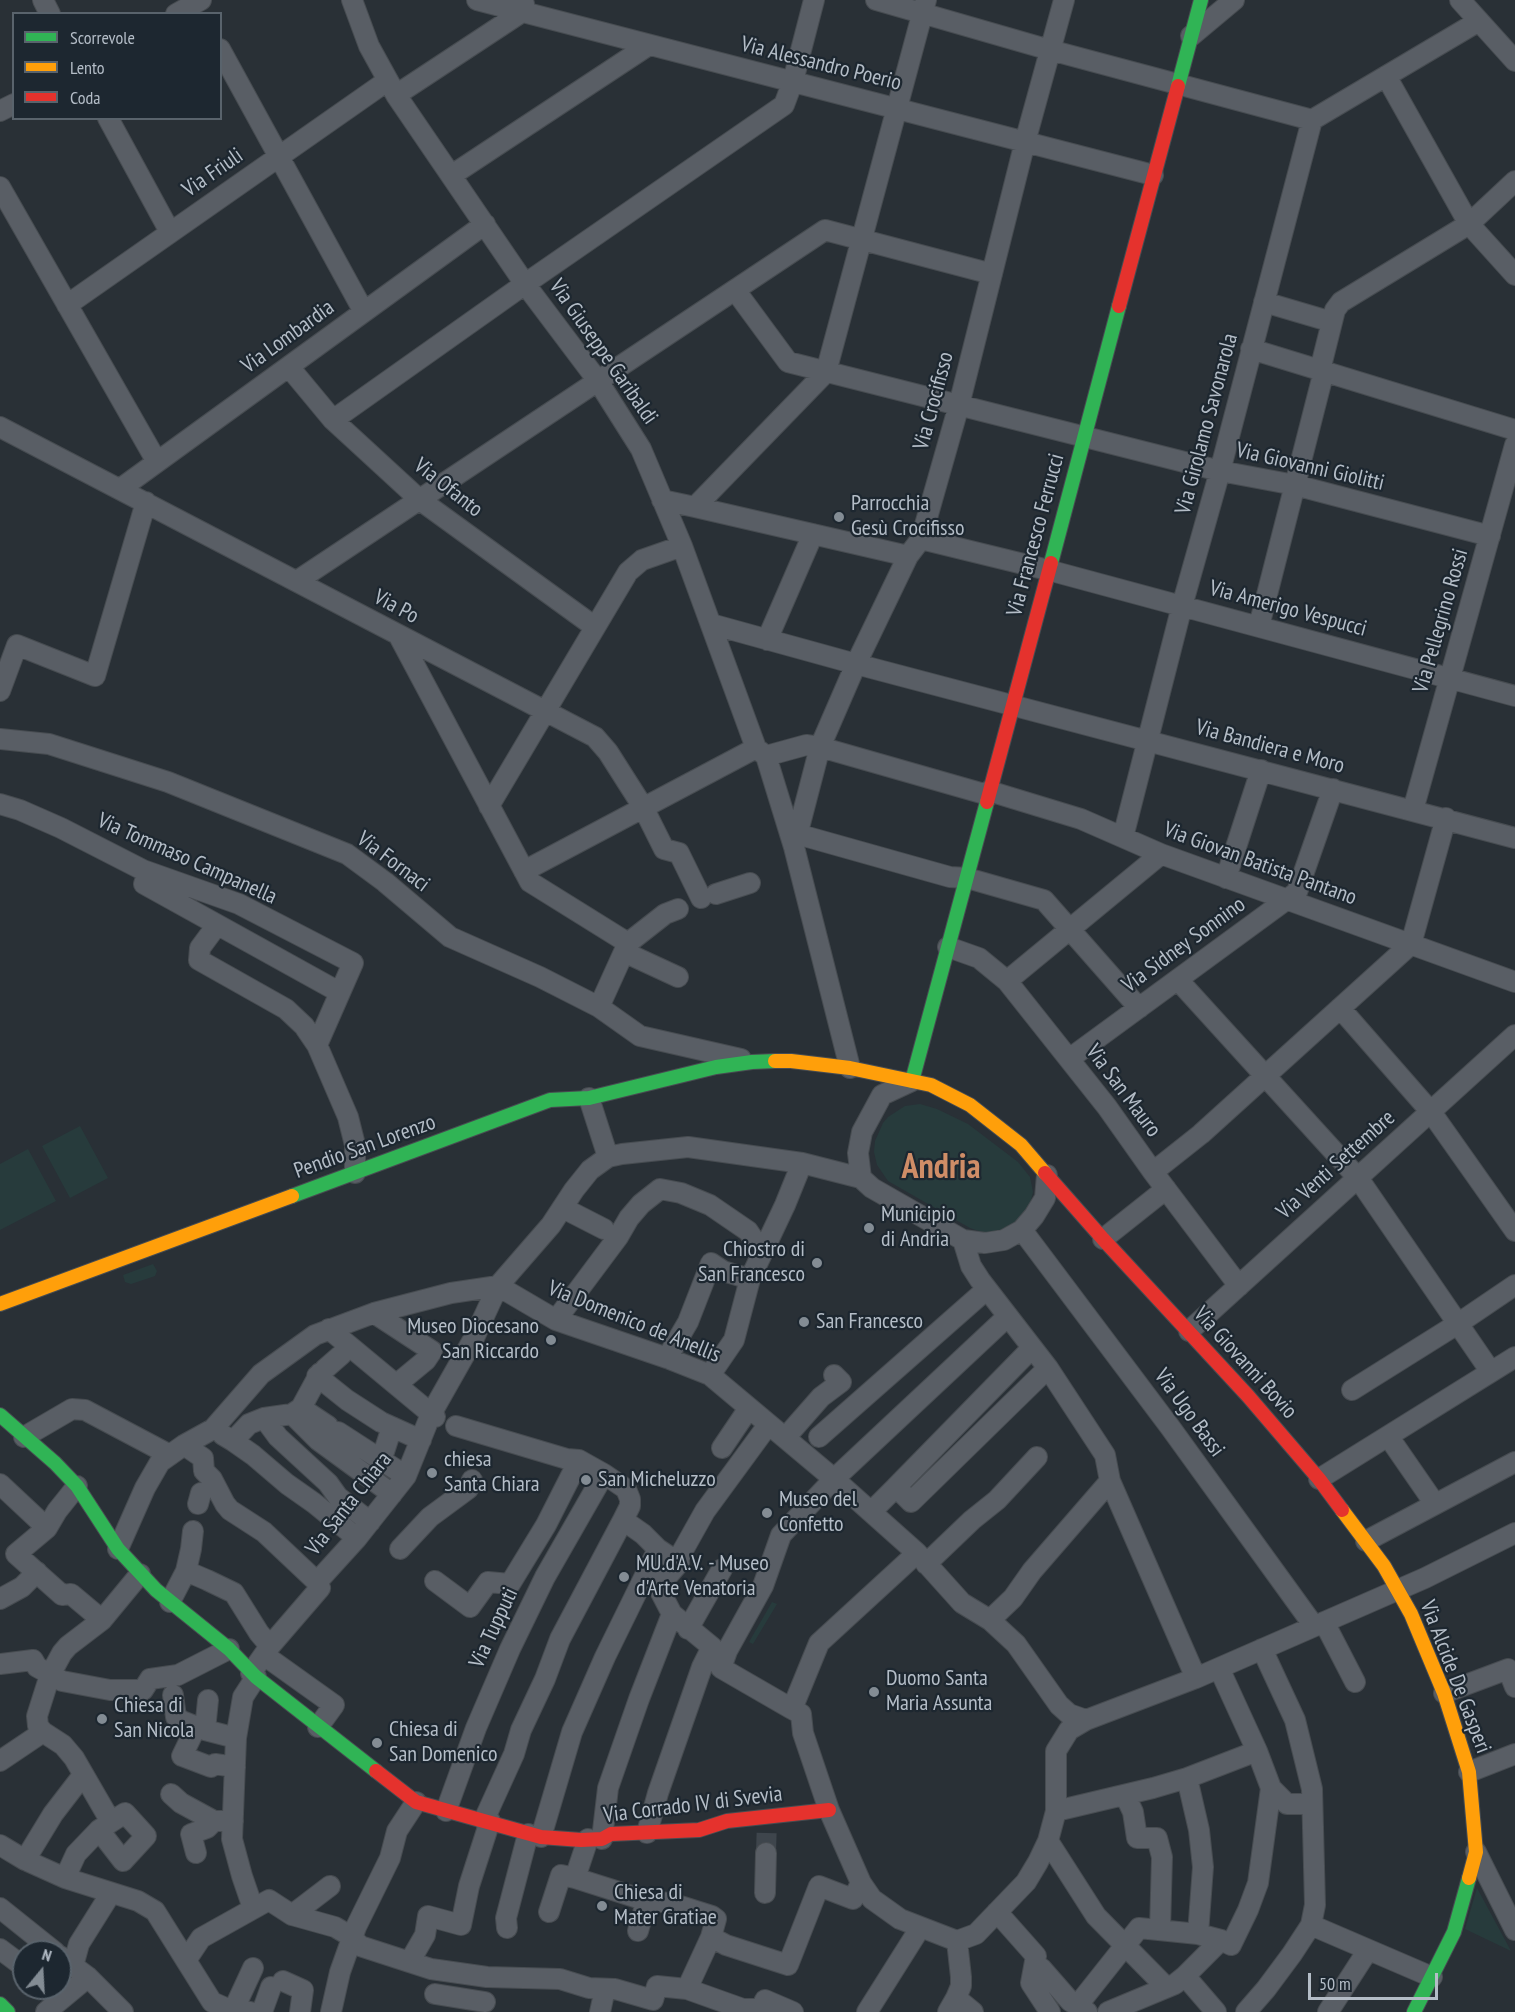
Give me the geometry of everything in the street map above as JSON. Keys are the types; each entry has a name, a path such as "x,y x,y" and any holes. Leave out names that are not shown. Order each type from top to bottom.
{"street":[{"name":"Via Giuseppe Garibaldi","path":"352,0 369,46 391,88 525,284 597,381 641,449 682,546 796,841 850,1068"},
{"name":"Via Alessandro Poerio","path":"477,0 523,6 649,45 1153,175"},
{"path":"333,420 784,105 793,81 814,0"},
{"path":"876,0 925,6 1050,50 1312,120 1479,21"},
{"name":"Via Crocifisso","path":"796,841 820,747 856,664 908,556 921,539 959,405 1025,142 1064,0"},
{"name":"Via Francesco Ferrucci","path":"912,1081 1201,0"},
{"path":"1191,36 1234,0"},
{"path":"1460,0 1515,61"},
{"path":"180,12 198,4"},
{"name":"Via Friuli","path":"67,305 279,156 523,6"},
{"path":"695,507 826,372 925,6"},
{"path":"452,176 649,45"},
{"path":"222,53 364,312"},
{"path":"1386,76 1469,224 1515,275"},
{"path":"109,120 170,232"},
{"name":"Via Girolamo Savonarola","path":"1123,837 1182,606 1220,471 1312,120"},
{"path":"1259,626 1337,306 1345,297 1469,224 1515,182"},
{"path":"0,187 157,462"},
{"name":"Via Lombardia","path":"120,489 485,224"},
{"path":"297,581 825,230 992,274"},
{"name":"Via Giovanni Giolitti","path":"735,290 788,362 1220,471 1295,485 1490,536"},
{"path":"1264,302 1332,322"},
{"path":"1251,349 1515,430"},
{"name":"Via Ofanto","path":"289,367 333,420 420,500 595,627"},
{"name":"Via Po","path":"0,427 595,737 608,752 643,807 664,849 679,853 709,896 750,883"},
{"name":"Via Pellegrino Rossi","path":"1413,810 1515,445"},
{"path":"663,500 908,556"},
{"path":"0,691 17,645 95,676 146,502"},
{"path":"766,640 813,534"},
{"name":"Via Amerigo Vespucci","path":"921,539 1048,570 1515,696"},
{"path":"489,806 628,572 642,560 682,546"},
{"name":"Via Bandiera e Moro","path":"711,624 1515,838"},
{"path":"399,636 531,882 626,948 678,977"},
{"name":"Via Fornaci","path":"0,739 49,744 168,782 347,854 385,882 450,937 540,977 599,1007 640,1036 752,1062"},
{"path":"524,871 643,807 761,752 806,745 820,747"},
{"name":"Via Giovan Batista Pantano","path":"820,747 1081,819 1161,854 1515,982"},
{"path":"1226,878 1261,770"},
{"name":"Via Sidney Sonnino","path":"1069,1059 1297,892 1333,789"},
{"name":"Via Tommaso Campanella","path":"0,804 61,828 148,872 239,904 353,963 339,992"},
{"path":"1153,1172 1201,1134 1411,944 1446,818"},
{"path":"796,841 950,877 967,878 1044,900 1139,1008"},
{"path":"1007,981 1161,854"},
{"path":"148,872 144,884 339,992 317,1045"},
{"path":"599,1007 626,948 665,914 678,909"},
{"path":"217,925 200,948 199,960 286,1009 304,1026 317,1045 348,1117 355,1145 355,1173"},
{"name":"Via San Mauro","path":"948,947 979,958 1007,981 1107,1107 1239,1286"},
{"path":"1178,980 1358,1178 1491,1372"},
{"path":"1340,1008 1431,1112 1507,1204 1515,1230"},
{"name":"Via Venti Settembre","path":"1189,1330 1515,1035"},
{"name":"Pendio San Lorenzo","path":"0,1304 550,1100 589,1098 716,1067 752,1062 791,1061 850,1068 912,1081"},
{"path":"589,1098 608,1157 688,1147 802,1163 861,1178 880,1193 963,1240 985,1243 1004,1240 1022,1230 1045,1198 1047,1175 1022,1145 970,1105 931,1084 912,1081 882,1095 869,1116 862,1132 858,1153 861,1178"},
{"name":"Via Santa Chiara","path":"254,1908 232,1839 223,1821 235,1767 236,1738 243,1697 267,1651 320,1588 317,1582 357,1539 406,1476 421,1440 498,1287 551,1225 590,1170 608,1157"},
{"path":"710,1375 734,1340 750,1279 802,1163"},
{"name":"Via Giovanni Bovio","path":"1047,1175 1103,1239 1189,1330 1319,1479 1366,1540 1398,1589"},
{"path":"556,1320 611,1233 660,1189 670,1190 710,1205 748,1232 756,1243"},
{"path":"1103,1239 1166,1189"},
{"path":"563,1208 611,1233"},
{"name":"Via Ugo Bassi","path":"1022,1230 1319,1624 1355,1682"},
{"path":"963,1240 971,1266 1048,1368 1105,1455 1110,1481 1196,1678"},
{"path":"667,1358 688,1322 711,1263 723,1271 750,1279"},
{"path":"1352,1390 1515,1285"},
{"path":"118,1550 145,1488 160,1462 213,1429 261,1374 315,1335 374,1313 451,1293 498,1287"},
{"name":"Via Domenico de Anellis","path":"498,1287 556,1320 710,1375 871,1512 921,1558 962,1603 990,1620 1016,1644 1059,1706 1069,1714 1086,1720"},
{"path":"819,1437 987,1289"},
{"path":"374,1313 432,1352 426,1360 397,1384"},
{"path":"721,1668 727,1651 763,1586 781,1534 834,1479 1008,1316"},
{"path":"329,1329 346,1350 397,1384 433,1416"},
{"path":"871,1512 1032,1348"},
{"path":"297,1411 321,1373 346,1350"},
{"path":"1319,1479 1515,1357"},
{"path":"896,1487 911,1503 1048,1368"},
{"path":"321,1373 348,1400 392,1427 421,1440"},
{"path":"784,1438 821,1397 841,1382 834,1375"},
{"path":"9,1430 62,1414 72,1408 85,1410 177,1450 203,1458 201,1487 212,1479 230,1510 264,1532 317,1582"},
{"path":"722,1448 749,1408"},
{"path":"233,1441 249,1424 264,1418 297,1411 333,1429 355,1456 392,1494"},
{"path":"297,1411 318,1440 355,1456 381,1461 406,1476"},
{"path":"264,1418 278,1437 328,1483 338,1497 370,1522"},
{"path":"653,1580 675,1570 679,1563 677,1561 705,1511 768,1425"},
{"path":"410,1961 425,1935 428,1916 461,1925 487,1821 514,1754 521,1730 545,1679 560,1639 630,1506 626,1489 579,1460 567,1459 456,1426"},
{"path":"381,1461 392,1427"},
{"path":"213,1429 253,1455 357,1539"},
{"name":"Via Corrado IV di Svevia","path":"9,1430 55,1463 77,1486 118,1550 170,1602 229,1649 254,1675 416,1802 534,1835 595,1839 611,1834 699,1830 727,1821 829,1810"},
{"path":"1388,1436 1435,1504"},
{"path":"792,1709 819,1643 921,1558 997,1500 1036,1457"},
{"path":"435,1581 470,1606 488,1582 510,1584 546,1525 579,1460"},
{"path":"1366,1540 1515,1462"},
{"name":"Via Tupputi","path":"446,1811 476,1728 510,1649 545,1577 604,1474"},
{"path":"400,1549 430,1517 468,1489 472,1480"},
{"path":"990,1620 1014,1598 1032,1571 1110,1481"},
{"path":"0,1484 47,1528"},
{"path":"77,1486 47,1528 16,1554 62,1595 71,1594 102,1620"},
{"path":"623,1520 643,1534 658,1549 677,1561"},
{"path":"170,1602 186,1571 193,1531"},
{"path":"653,1580 672,1614 712,1647 721,1668 801,1714 803,1733 829,1810 861,1883 872,1899 900,1919 957,1941 976,1934 1026,1882 1038,1862 1048,1841 1056,1811 1056,1751 1069,1730 1086,1720 1196,1678 1425,1578 1515,1533"},
{"path":"507,1928 506,1918 534,1835 560,1779 572,1732 605,1657 653,1580 658,1549"},
{"path":"522,1565 545,1577"},
{"path":"688,1629 722,1569"},
{"path":"186,1571 234,1593 259,1633 267,1651 334,1705 318,1727"},
{"path":"0,1599 22,1587 36,1572"},
{"path":"65,1878 76,1854 105,1826 74,1758 63,1744 38,1726 37,1716 51,1675 68,1646 102,1620 140,1574"},
{"name":"Via Alcide De Gasperi","path":"1398,1589 1444,1693 1469,1772 1476,1852"},
{"path":"575,1878 595,1839 608,1788 663,1632 672,1614"},
{"path":"647,1833 658,1793 702,1667 712,1647"},
{"path":"172,1684 188,1671 229,1649"},
{"path":"1246,2012 1266,1989 1311,1925 1315,1905 1312,1789 1295,1720 1262,1649"},
{"path":"0,1664 33,1660 37,1666 62,1681 110,1690 143,1690 150,1679 172,1684"},
{"path":"1219,1668 1271,1788 1287,1804 1312,1804"},
{"path":"1444,1693 1509,1669 1515,1687"},
{"path":"172,1684 176,1717 201,1728 236,1738"},
{"path":"208,1700 201,1728 182,1756 208,1773 215,1764 235,1767"},
{"path":"0,1761 44,1732"},
{"path":"1056,1811 1187,1778 1258,1754"},
{"path":"1469,1772 1515,1754"},
{"path":"25,1860 53,1814 83,1775"},
{"path":"1187,1778 1199,1830 1203,1868 1198,1934"},
{"path":"1108,2012 1141,2001 1175,1984 1226,1942 1248,1910 1258,1883 1271,1788"},
{"path":"171,1794 181,1803 223,1821"},
{"path":"1125,1795 1132,1812 1137,1838 1157,1838 1162,1857 1160,1930"},
{"path":"331,2012 340,1972 352,1938 390,1858 397,1831 416,1802"},
{"path":"196,1853 191,1834 223,1821"},
{"path":"1048,1841 1096,1916 1166,1987"},
{"path":"0,1845 25,1860 65,1878 138,1901 155,1911 212,2002 236,2011 253,1968"},
{"path":"765,1893 766,1852"},
{"path":"1476,1852 1515,1930"},
{"path":"1414,2012 1454,1932 1476,1852"},
{"path":"549,1912 561,1875 712,1916 716,1919 716,1925 687,1989"},
{"path":"711,1937 735,1948 788,1965 819,1886 853,1899 861,1883"},
{"path":"292,1915 330,1886"},
{"path":"111,1893 79,1944 74,1966 123,2012"},
{"path":"638,1931 647,1899"},
{"path":"187,1959 201,1938 268,1900 292,1915 335,1927 360,1946 431,1969 487,1977 560,1979 590,1988 615,1989 651,2006 657,1986 687,1989 743,2009 761,2009 765,2001 793,2012"},
{"path":"0,1908 40,1940"},
{"path":"997,1912 1036,1956 1031,1983 1050,2012"},
{"path":"1311,1925 1432,1977"},
{"path":"867,2012 920,1928"},
{"path":"1035,1964 1070,2001 1082,2009 1139,1928 1198,1934 1226,1942"},
{"path":"957,1941 961,1977 952,2005 973,2012"},
{"path":"1328,2012 1368,1950"},
{"path":"435,1994 484,2007 487,1977"},
{"path":"1185,1977 1216,2012"},
{"path":"261,2012 277,1984 303,1990 300,2012"},
{"path":"600,2012 606,1989"},
{"path":"0,2004 8,2012"}],"green space":[{"path":"920,1104 937,1109 968,1124 1018,1162 1030,1177 1033,1192 1028,1212 1006,1231 985,1233 970,1228 888,1181 877,1165 874,1152 875,1141 883,1123 905,1106"},
{"path":"80,1126 108,1178 70,1198 42,1146"},
{"path":"28,1149 56,1201 0,1230 0,1164"},
{"path":"153,1264 157,1271 155,1276 131,1284 125,1282 123,1275"},
{"path":"772,1602 777,1604 753,1644 749,1642"},
{"path":"1477,1888 1511,1951 1465,1929"}],"tunnel":[{"path":"766,1853 767,1820"}],"traffic: fast":[{"path":"1178,86 1201,0"},
{"path":"1051,563 1119,306"},
{"path":"912,1081 987,802"},
{"path":"292,1196 550,1100 589,1098 716,1067 775,1061"},
{"path":"0,1415 55,1463 77,1486 118,1549 156,1590 229,1649 256,1677 376,1771"},
{"path":"1414,2012 1454,1932 1469,1878"},
{"path":"0,2004 8,2012"}],"traffic: slow":[{"path":"775,1061 850,1068 931,1085 970,1105 1021,1145 1045,1173"},
{"path":"0,1304 292,1196"},
{"path":"1342,1510 1384,1566 1411,1614 1444,1693 1469,1772 1476,1852 1469,1878"}],"traffic: jam":[{"path":"1119,306 1178,86"},
{"path":"987,802 1051,563"},
{"path":"1045,1173 1248,1396 1319,1479 1342,1510"},
{"path":"376,1771 416,1802 541,1837 581,1840 602,1839 611,1834 699,1830 727,1821 829,1810"}],"place":[{"name":"Parrocchia Gesù Crocifisso","path":"839,517"},
{"name":"Municipio di Andria","path":"869,1228"},
{"name":"Chiostro di San Francesco","path":"817,1263"},
{"name":"San Francesco","path":"804,1322"},
{"name":"Museo Diocesano San Riccardo","path":"551,1340"},
{"name":"chiesa Santa Chiara","path":"432,1473"},
{"name":"San Micheluzzo","path":"586,1480"},
{"name":"Museo del Confetto","path":"767,1513"},
{"name":"MU.d'A.V. - Museo d'Arte Venatoria","path":"624,1577"},
{"name":"Duomo Santa Maria Assunta","path":"874,1692"},
{"name":"Chiesa di San Nicola","path":"102,1719"},
{"name":"Chiesa di San Domenico","path":"377,1743"},
{"name":"Chiesa di Mater Gratiae","path":"602,1906"}],"district":[{"name":"Andria","path":"941,1168"}]}
